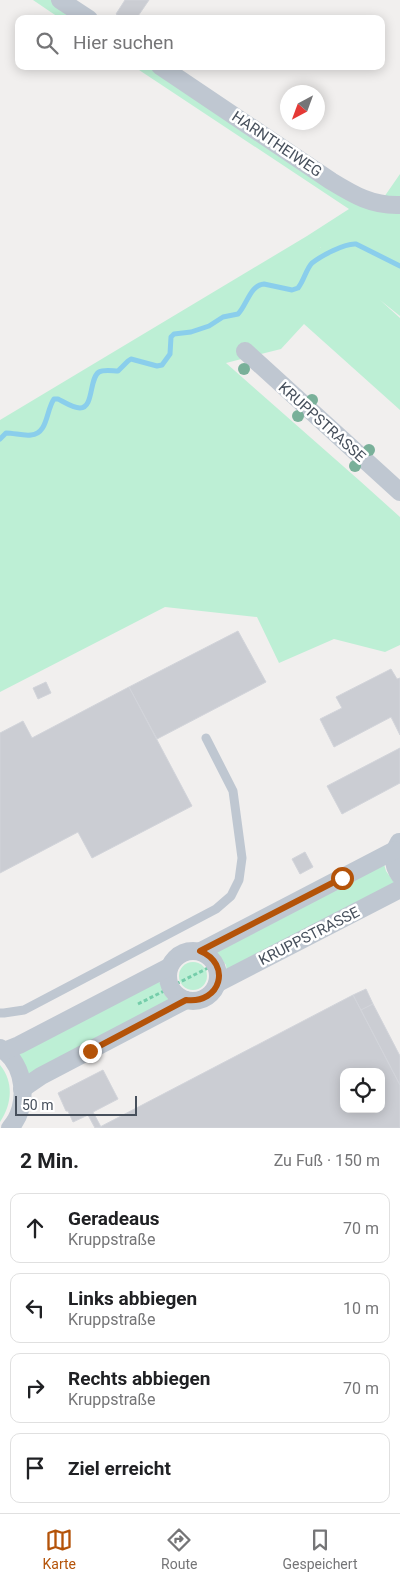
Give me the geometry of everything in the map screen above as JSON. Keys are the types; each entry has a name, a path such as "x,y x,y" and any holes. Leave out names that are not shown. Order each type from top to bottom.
{"street":[{"path":"60,0 82,15"},
{"name":"HARNTHEIWEG","path":"166,70 331,181 360,198 386,206 400,205"},
{"name":"KRUPPSTRASSE","path":"245,351 400,492"},
{"path":"397,846 393,860 400,876"},
{"path":"200,951 397,846"},
{"name":"KRUPPSTRASSE","path":"22,1089 41,1076 186,1000 202,1000 209,996 218,983 400,889"},
{"path":"186,1000 175,993 168,977 169,967 174,959 182,953 191,950 207,954 216,964 218,983"},
{"path":"10,1128 19,1114 22,1089 16,1067 2,1049 19,1045 169,967"}],"lane":[{"path":"0,1013 24,1010 216,909 232,896 239,880 242,858 233,791 206,738"}],"path":[{"path":"137,1004 216,964"}],"green space":[{"path":"33,0 52,0 74,15 55,15"},
{"path":"139,70 158,70 328,185 382,200 400,174 400,316 380,300 400,318 400,410 304,324 281,349 226,363 400,517 400,645 385,652 334,639 279,663 257,617 165,607 0,692 0,420 349,209"},
{"path":"384,864 386,871 395,884 227,972 226,965 216,952"},
{"path":"193,962 203,966 207,976 203,986 193,990 183,986 179,976 183,966"},
{"path":"159,981 170,1001 26,1077 15,1055"},
{"path":"0,1065 8,1079 10,1093 7,1108 0,1122"}],"building":[{"path":"125,0 149,0 139,15 116,14"},
{"path":"238,631 266,682 157,739 129,687"},
{"path":"391,669 397,679 400,678 400,735 391,717 334,747 320,719 342,708 336,697"},
{"path":"46,682 51,693 38,699 33,688"},
{"path":"129,687 192,806 92,858 78,832 0,873 0,733 23,721 32,738"},
{"path":"400,748 400,783 342,814 327,786"},
{"path":"305,852 313,867 300,874 292,859"},
{"path":"366,989 373,1004 361,1010 353,995"},
{"path":"353,995 400,1085 400,1128 98,1128"},
{"path":"373,1004 400,1056 400,1085 361,1010"},
{"path":"103,1070 118,1099 93,1112 101,1127 95,1128 88,1115 73,1122 58,1093"}],"waterway":[{"path":"0,439 6,433 37,434 44,426 54,399 77,408 84,407 90,398 96,375 101,371 118,371 131,359 157,366 162,365 170,354 171,337 174,334 191,332 209,326 223,317 238,314 252,292 259,285 264,284 292,290 298,288 312,263 340,248 356,244 400,266"}],"route":[{"path":"90,1051 186,1000 202,1000 209,996 218,983 218,970 212,958 200,951 342,878"}]}
